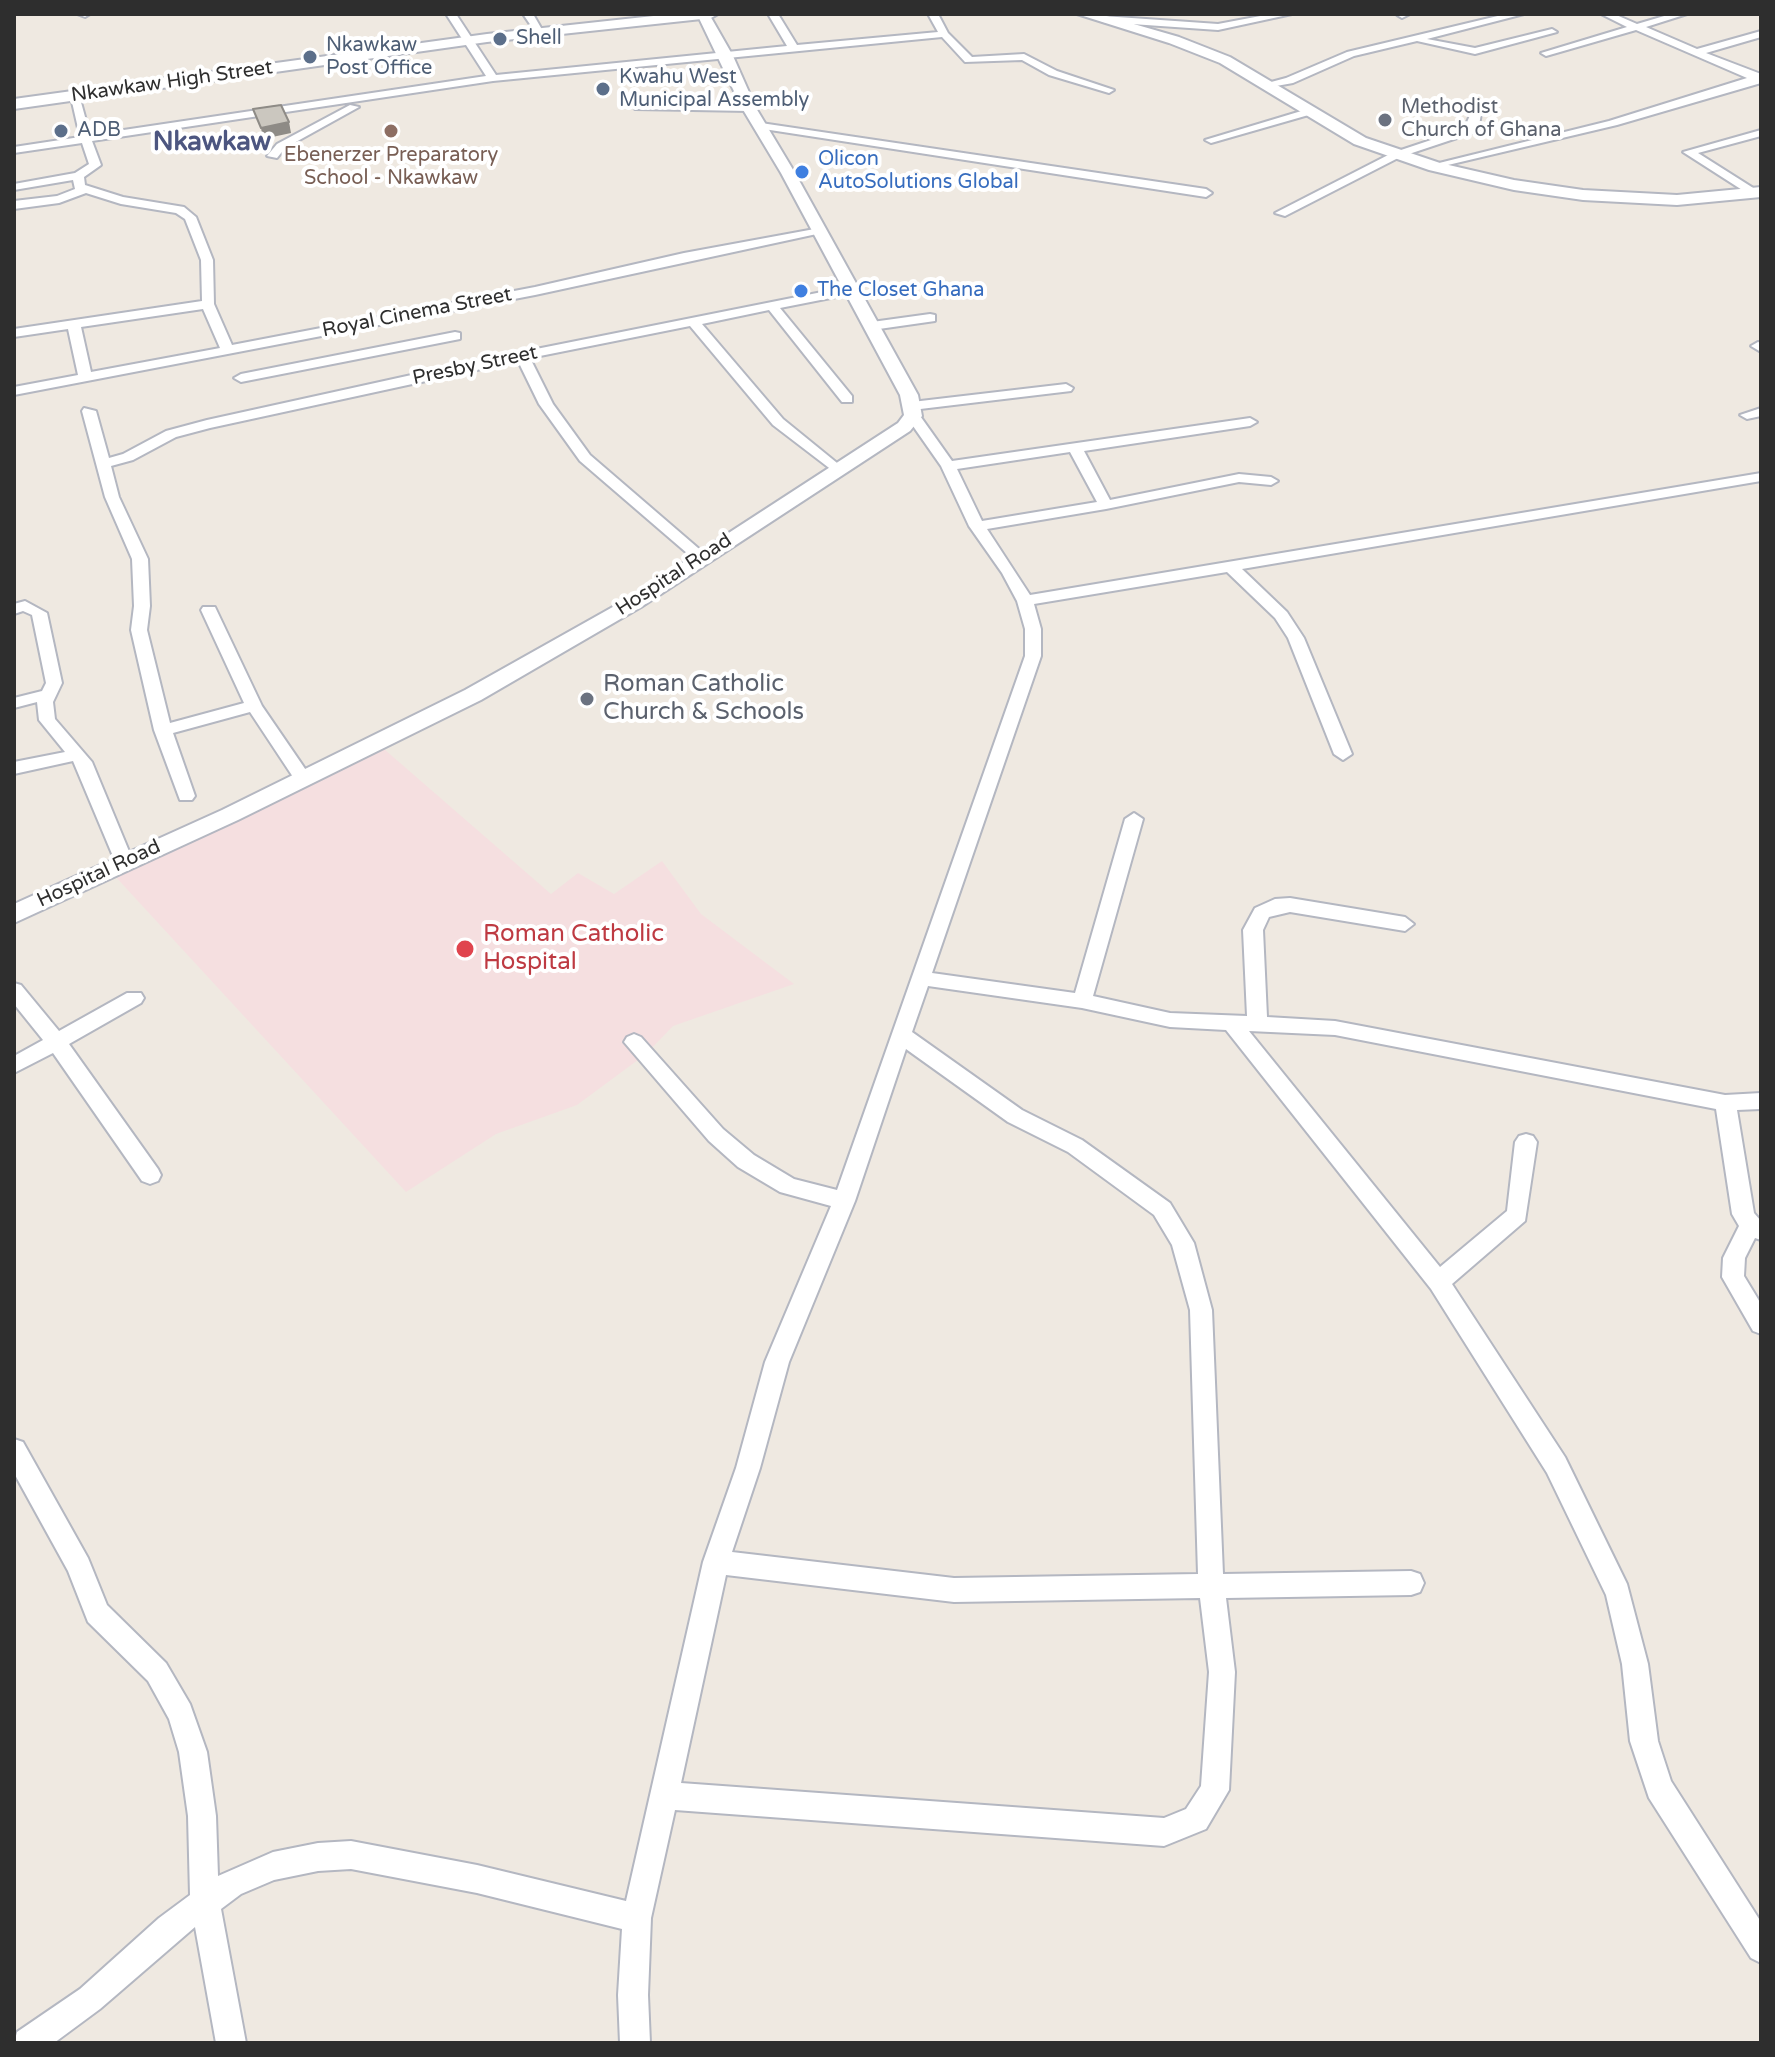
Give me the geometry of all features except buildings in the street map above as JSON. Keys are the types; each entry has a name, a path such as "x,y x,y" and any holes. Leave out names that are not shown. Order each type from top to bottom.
{"main road":[{"name":"Nkawkaw High Street","path":"14,104 468,40 654,16 711,14"},
{"path":"1084,14 1116,17 1225,60 1360,141 1435,167 1514,185 1583,195 1677,200 1757,193"}],"street":[{"path":"451,14 493,78"},
{"path":"528,14 540,31"},
{"path":"773,14 794,49"},
{"path":"933,14 944,34 969,60 1024,57 1053,73 1109,90"},
{"path":"1116,17 1218,27 1287,14"},
{"path":"1606,14 1760,79"},
{"path":"1546,53 1682,14"},
{"path":"635,2043 633,1995 637,1918 716,1562 777,1362 844,1201 1033,656 1033,629 1025,601 1010,573 977,526 948,466 912,411 872,326 749,108 726,56 703,15"},
{"path":"1265,85 1289,81 1351,54 1519,17"},
{"path":"1539,27 1578,43"},
{"path":"1415,39 1475,51 1552,32"},
{"path":"14,150 493,78 944,34"},
{"path":"1696,53 1761,34"},
{"path":"1435,167 1613,123 1760,79"},
{"path":"14,187 78,176 95,165 74,95"},
{"path":"273,156 281,146 363,99"},
{"path":"639,107 749,108"},
{"path":"1211,140 1308,112"},
{"path":"1281,213 1396,155 1468,131 1473,126 1476,113"},
{"path":"1258,116 1270,123"},
{"path":"761,126 1206,193"},
{"path":"1757,193 1689,152 1761,133"},
{"path":"78,176 80,187 85,189 121,200 180,210 190,217 207,260 208,304 227,349"},
{"path":"14,205 59,199 85,189"},
{"name":"Royal Cinema Street","path":"14,391 820,232"},
{"name":"Presby Street","path":"105,463 128,457 155,440 183,431 461,352 523,357 852,290"},
{"path":"14,333 208,304"},
{"path":"771,305 847,399"},
{"path":"241,378 461,352 431,311"},
{"path":"872,326 930,318"},
{"path":"693,322 778,422 837,470"},
{"path":"74,324 85,376"},
{"path":"523,357 546,404 585,458 700,557"},
{"path":"912,411 1066,388"},
{"path":"89,411 112,497 140,559 142,606 139,630 163,730 186,796"},
{"name":"Hospital Road","path":"14,914 303,779 525,667 634,603 700,557 904,427 912,411"},
{"path":"948,466 1250,422"},
{"path":"1074,446 1106,505"},
{"path":"1025,601 1761,477"},
{"path":"977,526 1106,505 1239,478 1271,481"},
{"path":"1229,565 1281,615 1296,638 1343,754"},
{"path":"14,609 25,606 39,613 54,683 45,702 47,720 83,762 124,861"},
{"path":"209,610 254,706 303,779"},
{"path":"14,703 49,694"},
{"path":"163,730 254,706"},
{"path":"14,768 77,755"},
{"path":"1082,1001 1134,819"},
{"path":"1405,924 1290,905 1275,906 1262,913 1253,930 1245,1026 1439,1282 1556,1465 1618,1593 1635,1664 1644,1741 1659,1788 1761,1948"},
{"path":"920,978 1082,1001 1170,1020 1335,1028 1725,1103 1761,1101"},
{"path":"14,990 57,1043 150,1175"},
{"path":"14,1065 134,998"},
{"path":"662,1795 1164,1832 1196,1819 1215,1790 1222,1672 1211,1584 1201,1310 1183,1243 1162,1209 1152,1201 1075,1146 1015,1116 902,1035"},
{"path":"634,1042 716,1135 746,1161 788,1186 844,1201"},
{"path":"1725,1103 1743,1214 1756,1229 1734,1258 1733,1277 1761,1324"},
{"path":"1439,1282 1517,1215 1526,1142"},
{"path":"14,1450 79,1566 97,1613 157,1672 181,1713 193,1752 202,1816 205,1901 231,2043"},
{"path":"716,1562 954,1590 1411,1583"},
{"path":"28,2043 90,1999 169,1928 205,1901 231,1884 273,1866 318,1857 351,1855 477,1879 637,1918"}],"shaded area":[{"name":"Roman Catholic Hospital","path":"384,749 551,894 578,873 614,894 662,861 701,914 794,984 673,1026 646,1054 577,1105 496,1134 406,1192 113,874"}],"place":[{"name":"Shell","path":"500,39"},
{"name":"Nkawkaw Post Office","path":"310,57"},
{"name":"Kwahu West Municipal Assembly","path":"603,89"},
{"name":"Methodist Church of Ghana","path":"1385,120"},
{"name":"ADB","path":"61,131"},
{"name":"Ebenerzer Preparatory School - Nkawkaw","path":"391,131"},
{"name":"Olicon AutoSolutions Global","path":"802,172"},
{"name":"The Closet Ghana","path":"801,291"},
{"name":"Roman Catholic Church & Schools","path":"587,699"},
{"name":"Roman Catholic Hospital","path":"465,949"}],"district":[{"name":"Nkawkaw","path":"212,143"}]}
